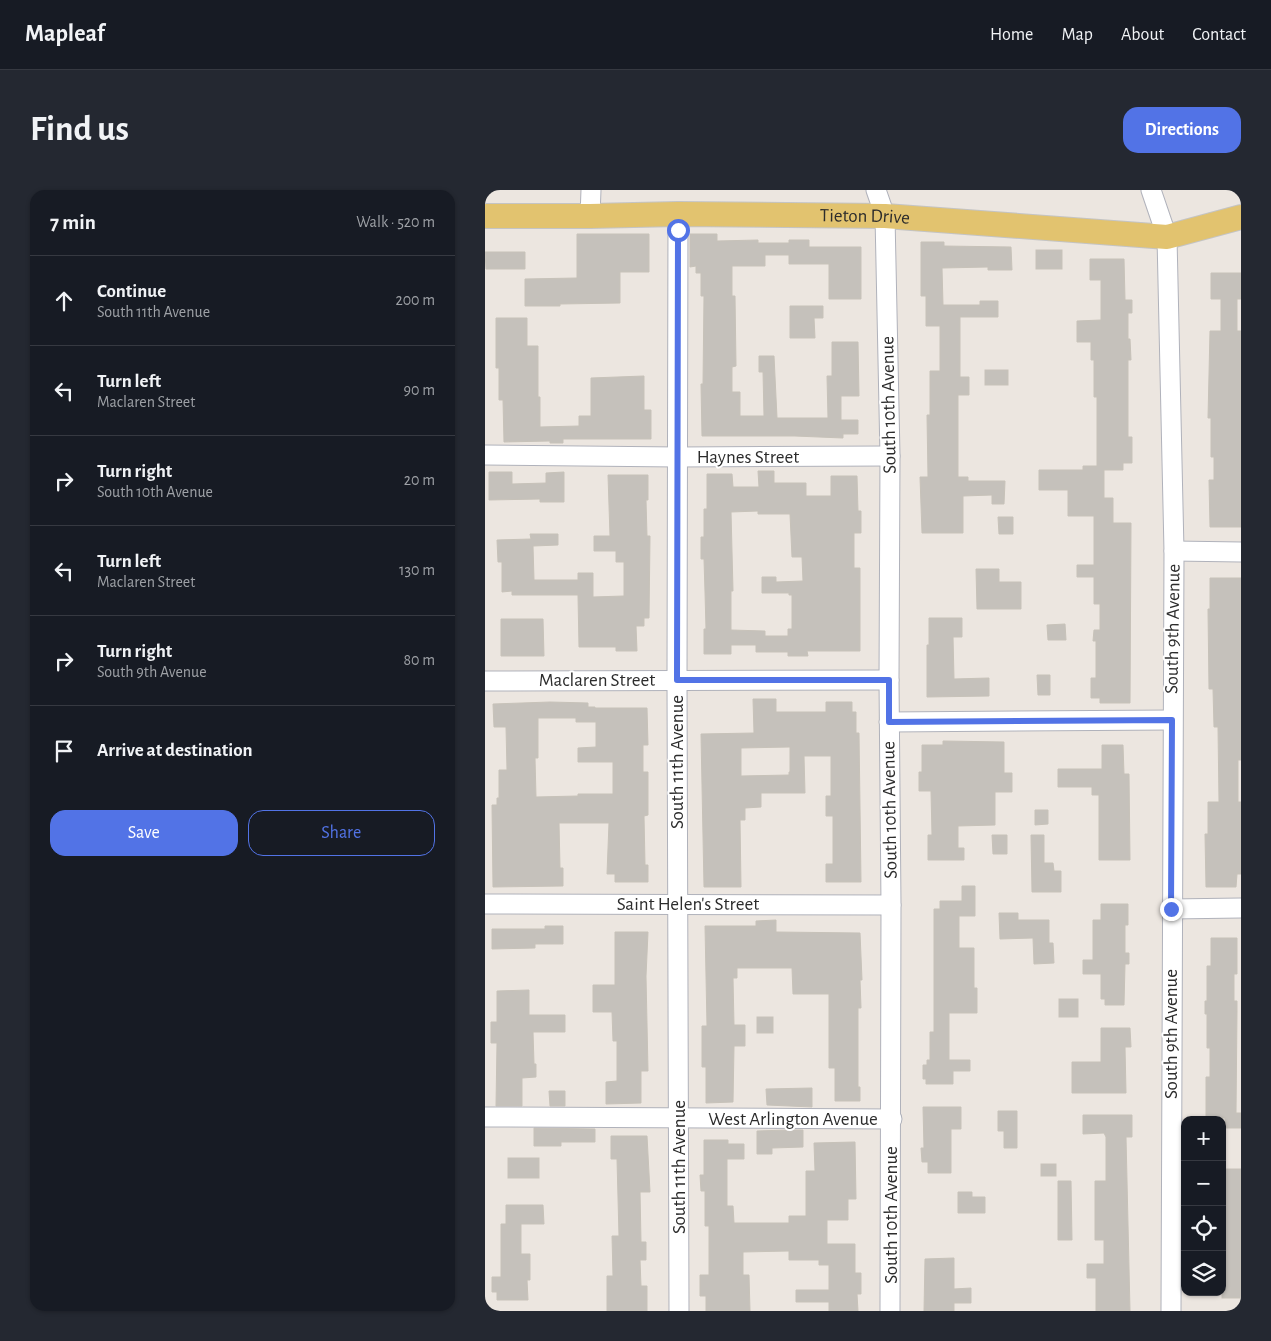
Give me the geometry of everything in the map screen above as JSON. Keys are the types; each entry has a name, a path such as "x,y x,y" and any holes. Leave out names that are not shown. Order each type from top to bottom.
{"main road":[{"name":"Tieton Drive","path":"485,216 678,214 885,216 1167,237 1241,217"}],"street":[{"path":"590,216 591,190"},
{"name":"South 10th Avenue","path":"876,190 885,216 890,456 889,722 892,1120 890,1311"},
{"name":"South 9th Avenue","path":"1151,190 1167,237 1174,551 1171,909 1171,1311"},
{"name":"South 11th Avenue","path":"678,214 679,1311"},
{"name":"Haynes Street","path":"485,455 678,457 890,456"},
{"path":"1174,551 1241,552"},
{"name":"Maclaren Street","path":"485,681 889,680"},
{"path":"889,722 1172,720"},
{"name":"Saint Helen's Street","path":"485,904 891,905"},
{"path":"1171,909 1241,908"},
{"name":"West Arlington Avenue","path":"485,1118 892,1120"}],"building":[{"path":"577,234 649,234 649,272 620,272 620,303 525,306 525,279 577,278"},
{"path":"690,234 717,234 717,241 758,240 758,243 789,243 789,240 809,240 809,247 861,247 861,299 829,299 829,264 789,264 789,255 765,255 765,266 732,266 732,296 735,296 736,366 732,367 732,392 740,392 740,416 764,416 763,372 759,372 759,356 774,356 777,418 828,418 827,376 832,376 832,342 858,342 859,396 841,396 841,420 858,420 858,434 843,434 843,438 702,436 701,384 703,384 704,296 701,296 701,273 696,273 696,266 690,267"},
{"path":"921,242 944,242 944,246 1011,247 1012,270 988,270 988,267 942,268 943,305 980,305 980,301 998,301 998,317 960,317 960,377 969,377 969,395 958,395 958,477 968,477 968,481 1005,481 1004,504 992,504 992,495 963,496 963,533 922,533 920,477 928,477 927,415 930,415 930,371 940,371 940,326 926,326 926,296 921,296"},
{"path":"1036,250 1062,250 1062,269 1036,269"},
{"path":"485,252 525,252 525,269 486,269"},
{"path":"1090,259 1124,259 1125,300 1132,300 1132,313 1128,313 1128,339 1130,339 1131,360 1128,360 1128,437 1132,437 1132,463 1123,463 1123,470 1104,470 1104,498 1113,498 1113,523 1131,523 1130,703 1100,703 1100,698 1091,698 1091,678 1096,678 1096,641 1093,641 1094,630 1100,630 1100,604 1094,604 1094,577 1077,577 1077,565 1094,565 1094,516 1068,516 1068,490 1039,490 1039,470 1083,470 1083,466 1097,466 1097,397 1094,397 1094,360 1091,360 1091,342 1077,342 1077,321 1101,320 1101,280 1090,280"},
{"path":"1211,273 1241,273 1241,299 1237,299 1237,331 1241,331 1241,527 1210,527 1209,480 1214,480 1214,457 1211,457 1211,418 1208,418 1210,331 1221,331 1221,299 1211,299"},
{"path":"790,306 823,306 823,318 814,318 815,338 790,338"},
{"path":"496,318 527,318 527,346 538,346 540,427 579,426 579,416 591,416 591,378 644,376 644,410 651,410 651,439 563,439 563,443 550,443 550,441 504,442 503,400 499,400 499,368 496,368"},
{"path":"985,370 1008,370 1008,385 985,385"},
{"path":"758,471 774,471 774,483 806,483 806,496 831,496 831,476 857,476 858,511 861,511 861,533 854,533 854,568 860,568 860,651 807,651 808,656 788,656 788,652 756,652 756,645 731,645 731,654 704,654 704,629 706,629 704,559 701,559 701,537 704,537 704,509 707,509 707,474 732,474 733,487 759,487","holes":["758,511 758,514 790,514 792,557 802,557 803,581 776,582 776,577 762,577 762,593 789,593 789,595 792,595 792,629 788,629 788,636 765,636 765,631 731,630 731,591 733,591 731,512"]},
{"path":"489,472 512,472 512,484 546,483 546,473 564,472 564,502 540,502 540,499 489,500"},
{"path":"608,475 648,475 648,500 646,500 647,536 650,536 649,618 644,618 644,626 636,626 637,651 616,651 616,647 579,647 578,595 512,595 512,591 502,592 502,562 498,562 497,540 531,539 530,534 558,534 558,545 533,546 534,580 578,580 578,573 593,573 593,597 624,596 624,562 616,562 616,551 594,551 594,536 610,536"},
{"path":"998,517 1013,517 1013,534 999,534"},
{"path":"976,569 999,569 999,582 1021,582 1021,609 977,609"},
{"path":"1210,578 1241,578 1241,760 1238,760 1238,802 1241,802 1241,874 1237,874 1236,887 1206,887 1205,834 1208,834 1208,802 1219,802 1218,727 1214,727 1213,689 1209,689 1208,609 1210,609"},
{"path":"929,618 962,618 962,637 953,637 954,679 989,678 989,696 927,697"},
{"path":"501,619 543,619 544,656 501,656"},
{"path":"1065,624 1066,640 1048,640 1047,625"},
{"path":"1037,675 1050,675 1050,695 1038,695"},
{"path":"753,699 776,699 776,712 826,712 826,702 852,702 852,712 856,712 856,733 859,733 861,882 826,882 826,864 833,864 833,816 826,816 826,796 831,796 831,756 804,756 805,793 761,793 761,807 745,808 745,820 740,820 741,887 704,887 701,734 754,733","holes":["790,747 789,775 741,776 741,748"]},
{"path":"550,702 588,703 588,707 595,708 647,708 648,745 643,745 643,772 648,772 648,815 644,816 645,865 648,865 648,882 615,882 615,874 607,874 609,823 559,823 560,868 563,868 563,886 493,887 492,805 497,805 497,798 499,798 499,770 507,770 506,727 494,727 493,704","holes":["538,718 576,718 576,722 596,722 596,747 578,748 578,762 613,762 613,794 536,797 535,758 538,758"]},
{"path":"943,741 1004,742 1004,773 1012,773 1012,792 995,792 995,825 958,826 958,848 964,848 964,860 928,860 928,835 932,835 931,791 919,791 919,772 922,772 922,745 943,745"},
{"path":"1102,745 1123,745 1124,774 1129,774 1130,860 1099,860 1099,795 1092,795 1092,787 1058,787 1058,769 1102,769"},
{"path":"1035,810 1048,810 1048,824 1035,825"},
{"path":"992,835 1007,835 1007,854 993,854"},
{"path":"1031,835 1044,835 1044,863 1053,863 1054,871 1061,871 1061,892 1032,892"},
{"path":"962,886 975,886 975,916 959,916 959,948 974,948 974,988 977,988 977,1013 949,1013 949,1060 970,1060 970,1071 953,1071 953,1084 926,1084 926,1079 923,1079 923,1065 927,1065 927,1060 930,1060 930,1032 934,1032 934,909 940,909 940,901 962,901"},
{"path":"1101,904 1128,904 1128,925 1125,925 1125,953 1129,953 1129,964 1125,964 1124,1005 1105,1005 1105,999 1101,999 1101,974 1083,974 1083,960 1093,960 1093,920 1101,920"},
{"path":"999,913 1018,913 1018,920 1049,920 1049,943 1053,943 1054,963 1034,964 1033,938 1000,939"},
{"path":"776,920 776,932 860,933 862,980 860,980 861,1008 858,1008 858,1087 860,1087 860,1101 835,1101 835,1068 829,1068 829,994 793,994 792,968 737,968 737,978 733,978 734,1025 745,1025 745,1046 734,1046 733,1102 706,1103 706,1067 702,1067 702,1026 707,1026 705,926 756,926 756,921"},
{"path":"545,926 563,926 563,944 535,944 535,948 492,949 492,929 545,929"},
{"path":"615,932 648,932 646,976 648,1071 641,1071 641,1103 606,1104 606,1082 617,1081 617,1041 613,1041 612,1012 593,1012 593,985 615,985"},
{"path":"1211,938 1237,938 1237,974 1234,974 1234,1001 1237,1001 1236,1113 1241,1113 1241,1128 1226,1128 1226,1116 1206,1116 1206,1077 1210,1077 1210,1048 1207,1048 1205,1001 1207,1001 1207,966 1211,966"},
{"path":"529,990 529,1015 565,1015 565,1032 533,1032 536,1077 522,1078 522,1106 496,1106 497,1043 491,1043 491,1022 497,1022 497,991"},
{"path":"1059,999 1078,999 1078,1017 1059,1017"},
{"path":"757,1017 773,1017 773,1033 757,1033"},
{"path":"1101,1028 1130,1028 1131,1047 1125,1047 1126,1093 1072,1093 1072,1062 1101,1062"},
{"path":"812,1088 812,1107 767,1105 766,1089"},
{"path":"549,1091 565,1091 565,1106 550,1106"},
{"path":"923,1107 961,1107 961,1129 951,1129 951,1173 928,1173 928,1162 922,1162 921,1148 924,1148"},
{"path":"998,1111 1017,1111 1017,1148 1004,1148 1004,1131 998,1131"},
{"path":"1083,1115 1132,1115 1132,1137 1126,1137 1130,1311 1096,1311 1096,1278 1087,1278 1087,1264 1104,1264 1104,1240 1095,1240 1095,1181 1106,1181 1106,1137 1104,1133 1083,1134"},
{"path":"534,1128 595,1129 595,1142 561,1142 561,1146 534,1146"},
{"path":"803,1130 803,1147 772,1148 772,1154 757,1154 757,1131"},
{"path":"611,1136 647,1136 650,1192 640,1192 641,1242 646,1242 646,1260 640,1260 641,1286 647,1286 647,1311 607,1311 607,1276 613,1276 612,1236 619,1236 617,1159 611,1159"},
{"path":"704,1140 728,1140 728,1144 744,1144 744,1159 727,1159 727,1206 733,1206 734,1223 789,1223 789,1216 806,1216 806,1171 815,1171 814,1143 855,1142 856,1199 848,1199 848,1220 827,1220 827,1244 855,1244 855,1273 861,1273 861,1294 857,1294 858,1311 829,1311 829,1302 796,1302 796,1290 829,1290 829,1265 819,1265 819,1260 789,1260 789,1251 743,1252 743,1275 749,1275 750,1311 706,1311 706,1296 700,1296 700,1275 709,1275 709,1226 705,1226 705,1191 701,1191 700,1175 704,1175"},
{"path":"508,1158 539,1158 539,1178 508,1178"},
{"path":"1041,1164 1056,1164 1056,1176 1041,1176"},
{"path":"1226,1169 1241,1169 1241,1298 1222,1298 1222,1296 1226,1296"},
{"path":"1058,1181 1071,1181 1072,1240 1058,1240"},
{"path":"958,1192 972,1192 972,1197 985,1197 985,1213 958,1213"},
{"path":"506,1205 543,1205 544,1224 521,1224 521,1254 530,1254 530,1280 527,1280 528,1300 497,1300 497,1292 492,1292 492,1277 501,1277 501,1224 506,1224"},
{"path":"954,1258 954,1289 971,1288 971,1303 954,1303 954,1311 924,1311 925,1259"}],"route":[{"path":"678,230 677,680 889,680 889,722 1172,720 1171,909"}]}
